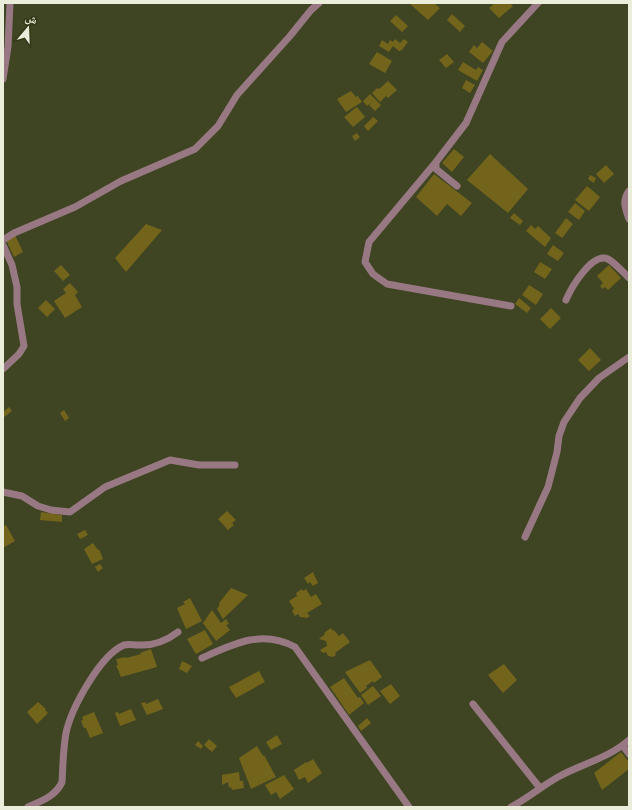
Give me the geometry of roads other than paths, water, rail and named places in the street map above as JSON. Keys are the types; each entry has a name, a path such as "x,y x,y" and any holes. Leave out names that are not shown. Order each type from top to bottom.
{"street":[{"path":"3,79 8,48 10,3"},
{"path":"3,240 14,233 75,207 121,181 195,149 218,126 237,95 290,36 311,10 319,3"},
{"path":"510,306 387,284 373,274 365,262 369,242 466,124 502,42 538,3"},
{"path":"436,162 436,169 456,186"},
{"path":"629,191 625,196 624,206 629,219"},
{"path":"3,245 12,264 17,286 24,346 19,354 3,369"},
{"path":"566,300 572,286 595,260 601,258 608,259 629,278"},
{"path":"525,537 548,487 557,452 559,436 564,422 580,398 599,378 629,357"},
{"path":"3,492 22,496 38,506 51,510 70,512 105,487 170,460 199,465 236,465"},
{"path":"28,807 56,792 60,788 69,720 101,664 116,650 125,645 148,646 157,644 178,632"},
{"path":"202,658 233,644 255,638 276,639 295,647 409,807"},
{"path":"473,704 540,788"},
{"path":"511,807 558,776 623,746 629,740"},
{"path":"623,746 629,754"}]}
